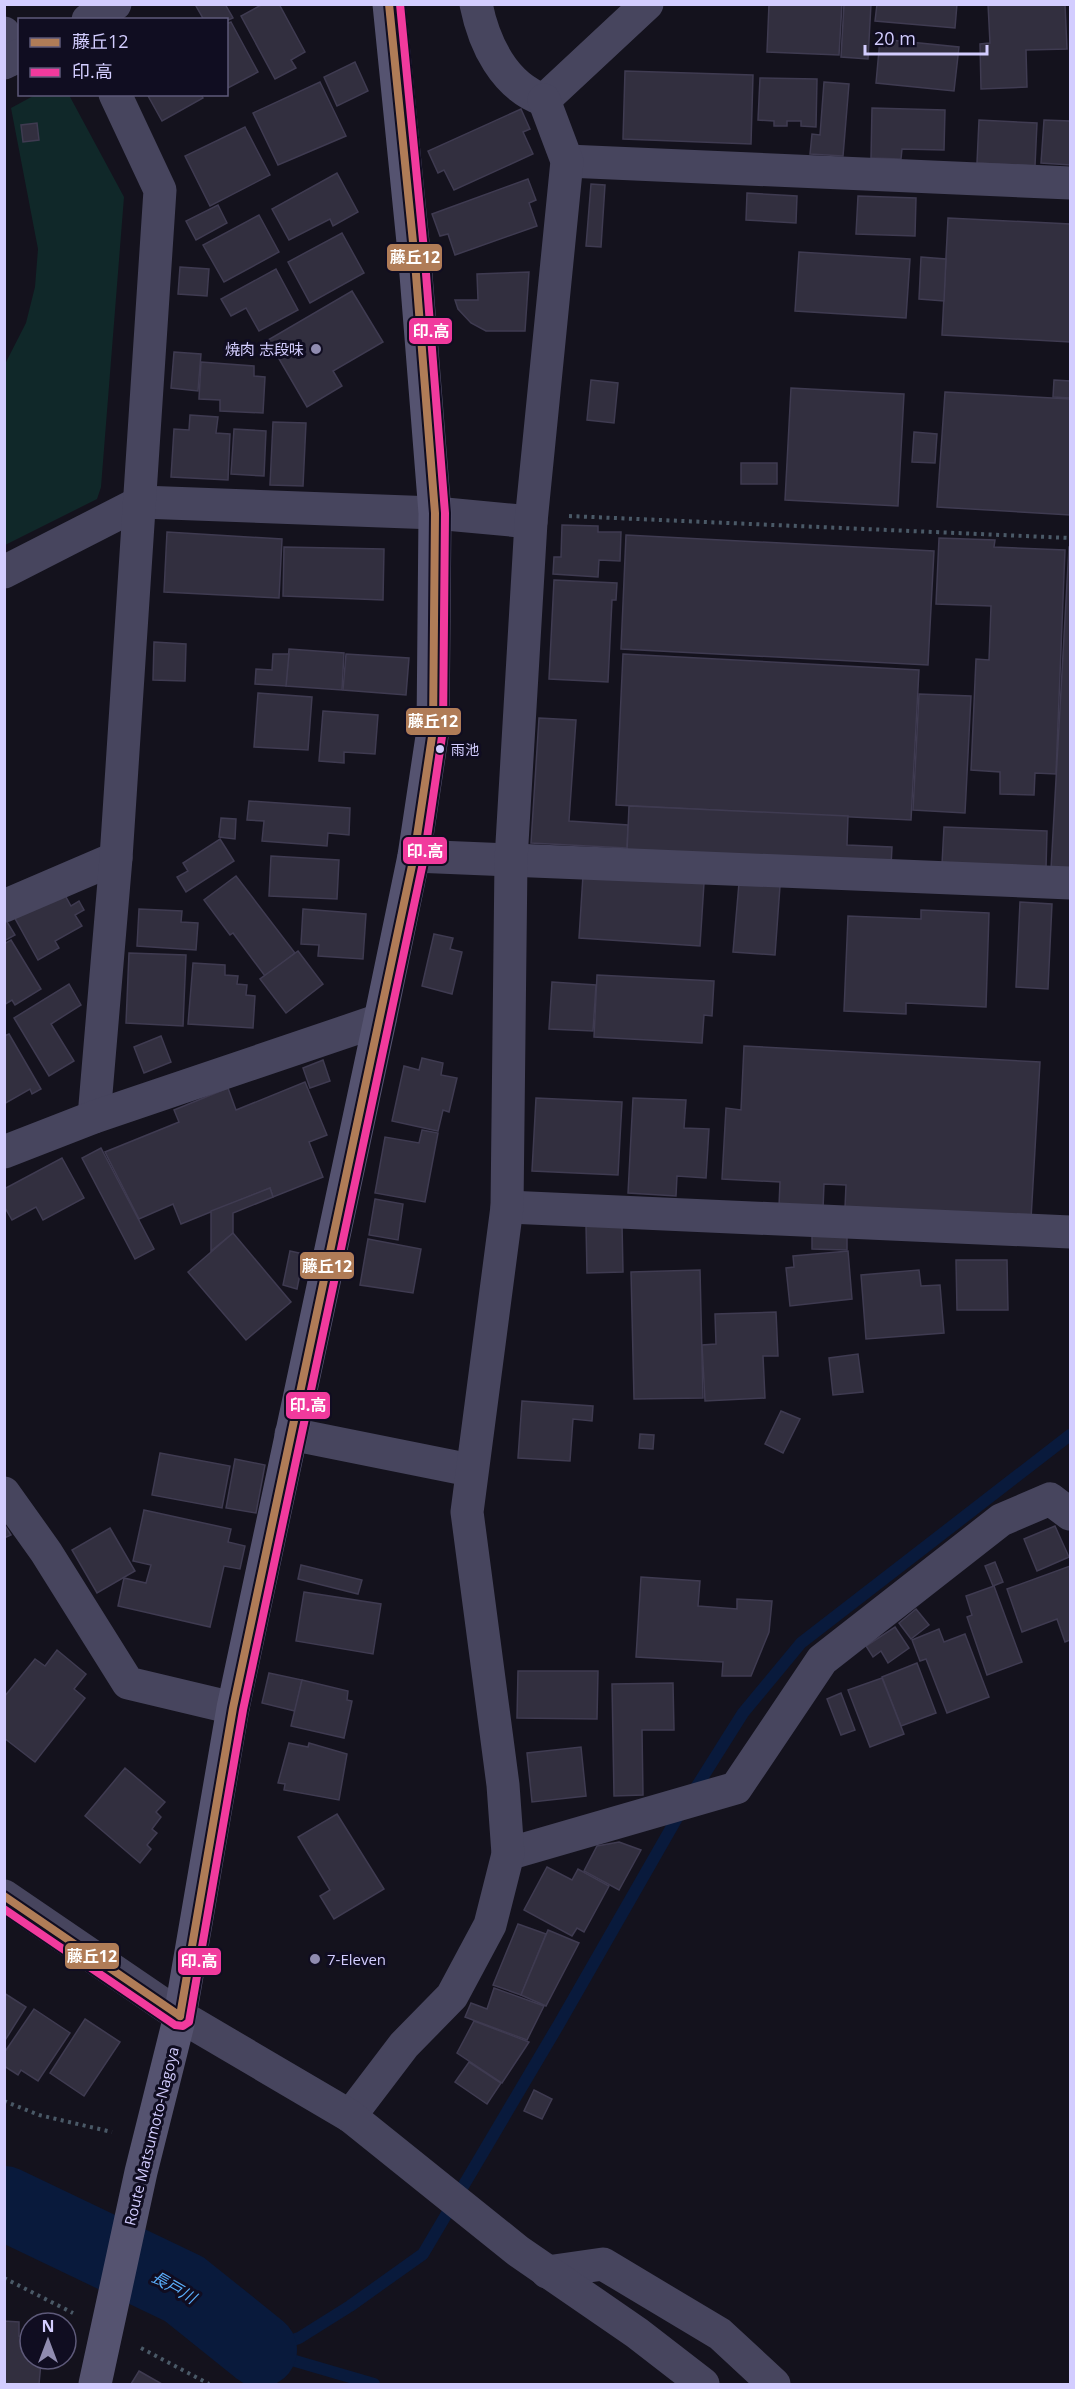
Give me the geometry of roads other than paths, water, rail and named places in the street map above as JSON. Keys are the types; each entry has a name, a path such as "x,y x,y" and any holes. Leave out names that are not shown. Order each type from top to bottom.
{"main road":[{"name":"Route Matsumoto-Nagoya","path":"95,2385 112,2300 180,2016 232,1708 414,856 433,730 435,513 416,262 388,4"}],"street":[{"path":"91,18 115,4"},
{"path":"350,2116 404,2045 452,1996 490,1925 508,1854 503,1785 467,1512 507,1207 511,860 532,519 567,161 544,100 531,95 502,72 479,20 476,4"},
{"path":"544,100 647,4"},
{"path":"94,1117 116,858 160,190 115,96"},
{"path":"567,161 1071,183"},
{"path":"4,572 141,502 532,519"},
{"path":"414,856 1071,883"},
{"path":"4,906 116,858"},
{"path":"4,1152 94,1117 380,1020"},
{"path":"507,1207 1071,1232"},
{"path":"291,1434 471,1470"},
{"path":"4,1493 46,1552 128,1683 232,1708"},
{"path":"508,1854 736,1788 822,1660 1001,1520 1050,1499 1071,1514"},
{"path":"4,1896 180,2016 350,2116 547,2272 637,2333 703,2385"},
{"path":"547,2272 603,2264 720,2334 774,2385"}],"waterway":[{"path":"692,1794 743,1713 801,1643 1070,1435"},
{"path":"260,2350 299,2338 350,2306 423,2254 681,1811"},
{"name":"長戸川","path":"4,2203 184,2289 260,2350"},
{"name":"長戸川","path":"261,2351 374,2384"}],"place":[{"name":"焼肉 志段味","path":"316,349"},
{"name":"雨池","path":"440,749"},
{"name":"7-Eleven","path":"315,1959"}]}
